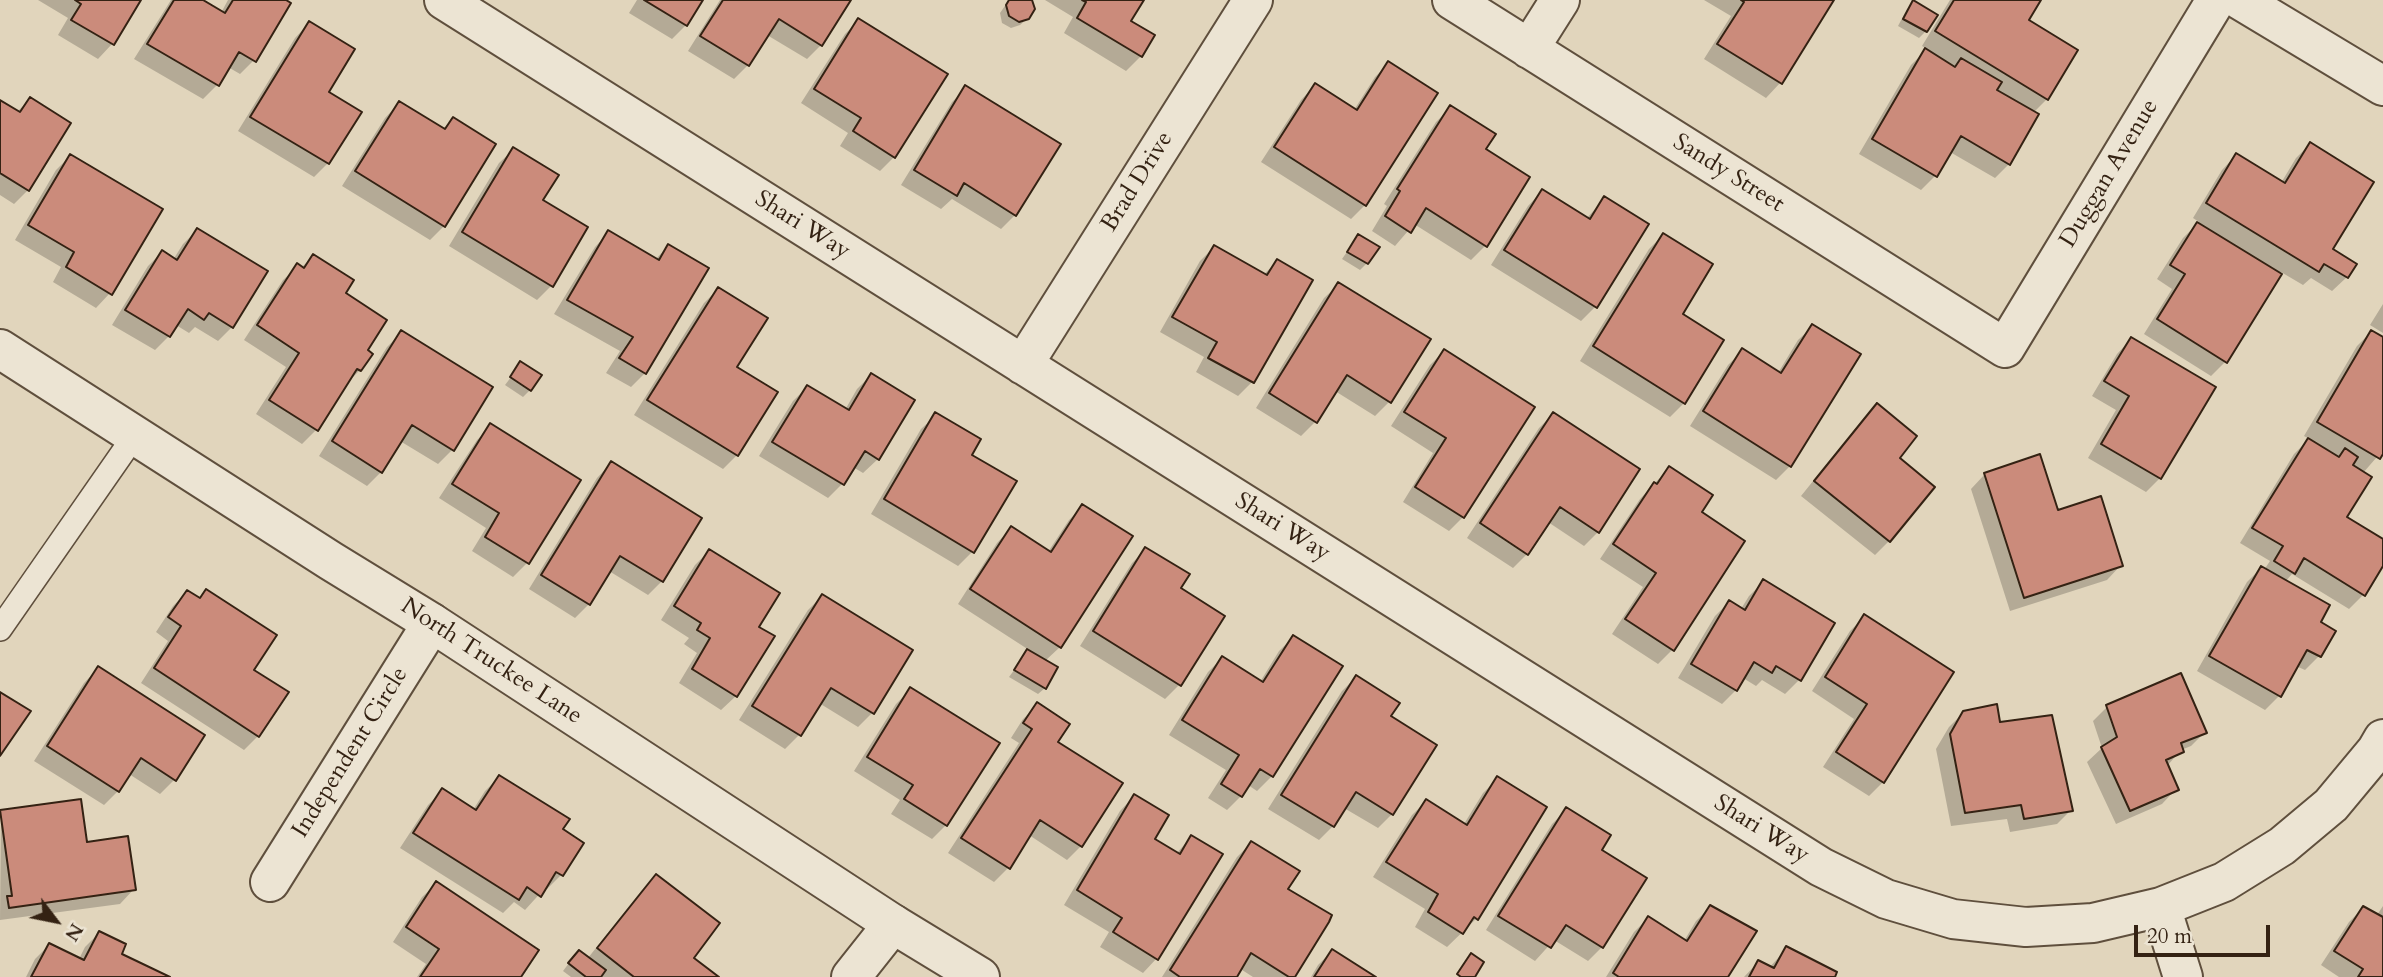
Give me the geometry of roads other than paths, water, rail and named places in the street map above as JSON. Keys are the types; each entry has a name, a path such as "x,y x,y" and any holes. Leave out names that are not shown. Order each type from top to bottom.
{"street":[{"name":"Shari Way","path":"444,0 1821,867 1885,899 1953,919 2026,926 2093,923 2161,907 2224,882 2282,846 2331,805 2383,739"},
{"name":"Brad Drive","path":"1023,365 1253,0"},
{"name":"Sandy Street","path":"1452,0 2005,348"},
{"path":"1530,49 1560,0"},
{"name":"Duggan Avenue","path":"2005,348 2216,0"},
{"path":"2240,0 2383,86"},
{"name":"North Truckee Lane","path":"0,349 432,623 893,924 980,977"},
{"name":"Independent Circle","path":"270,882 432,623"},
{"path":"2161,907 2183,977"},
{"path":"851,977 893,924"}],"lane":[{"path":"0,629 135,435"}]}
